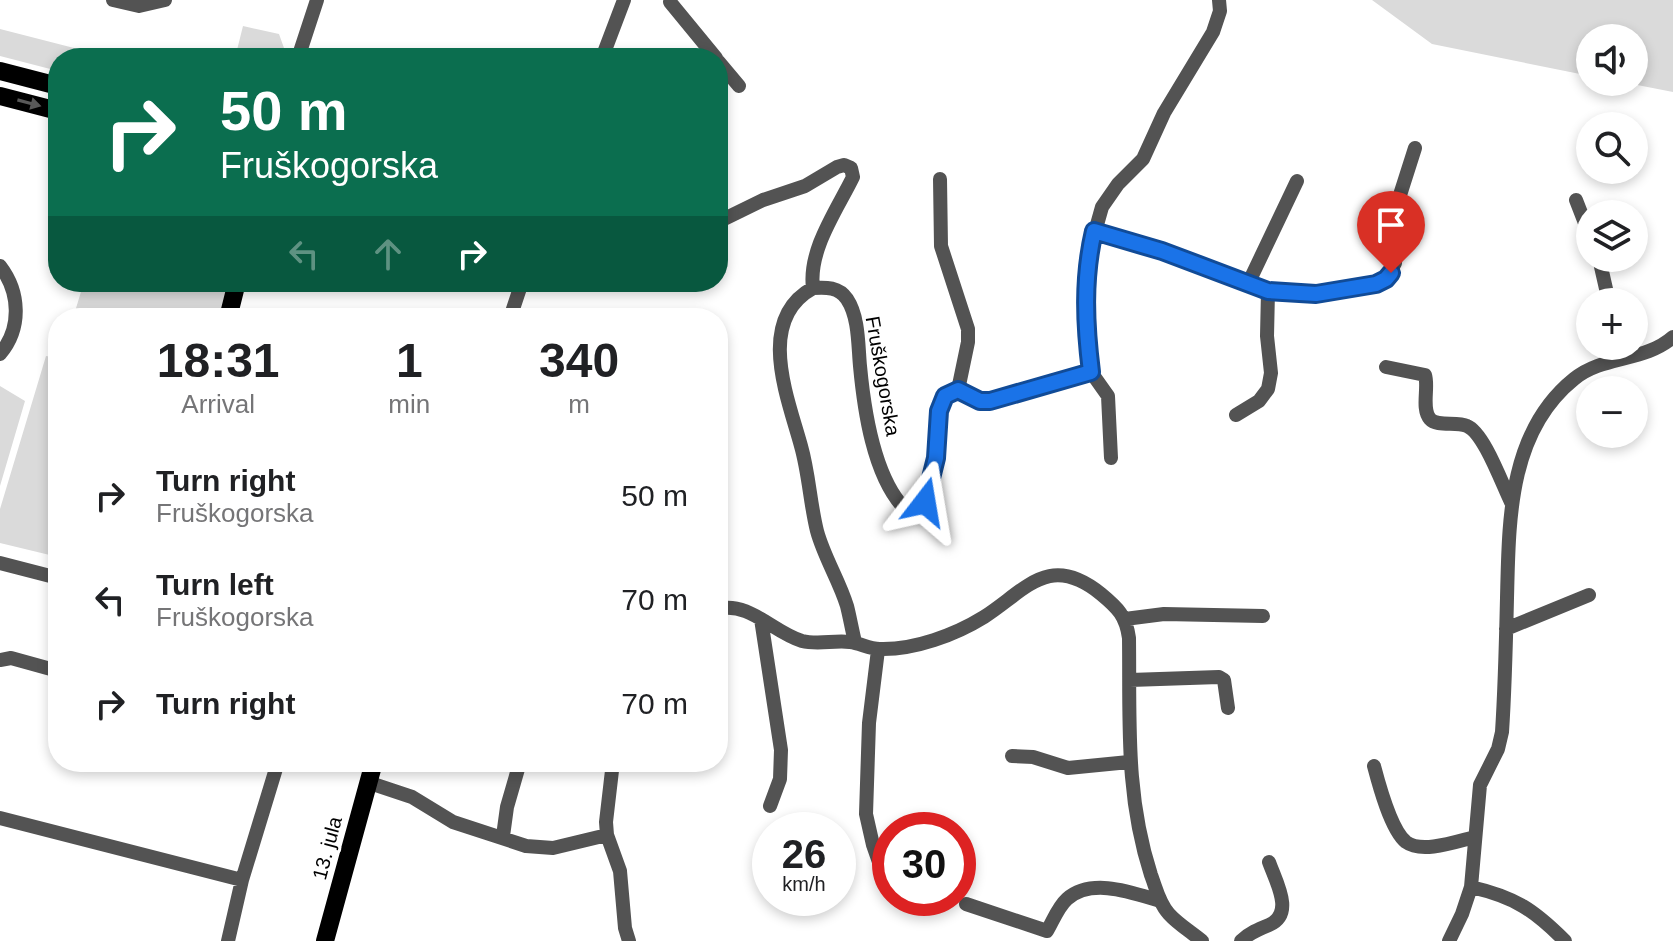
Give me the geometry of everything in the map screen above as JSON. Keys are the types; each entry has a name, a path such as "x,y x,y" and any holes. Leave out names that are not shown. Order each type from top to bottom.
{"main road":[{"path":"0,71 48,83"},
{"path":"0,96 48,108"},
{"name":"13. jula","path":"325,941 369,772"}],"street":[{"path":"113,0 139,6 164,0"},
{"path":"301,48 317,0"},
{"path":"606,48 624,0"},
{"path":"1111,458 1108,396 1091,372 1085,311 1087,260 1094,231 1110,194 1140,163 1164,113 1213,32 1218,21 1219,0"},
{"path":"670,1 708,48"},
{"path":"728,72 739,86"},
{"path":"1094,231 1162,251 1268,291 1316,294 1376,284 1386,279 1395,263 1400,195 1415,148"},
{"path":"728,217 763,200 805,186 837,167 844,165 851,168 853,177 816,254 813,288 795,302 787,319 781,339 780,362 782,383 802,448 817,531 846,604 855,642"},
{"path":"940,179 941,246 968,329 958,390 980,401 990,401 1091,372"},
{"path":"1248,284 1297,181"},
{"path":"0,266 13,289 16,304 12,334 0,354"},
{"name":"Fruškogorska","path":"813,288 833,288 848,300 857,336 864,409 870,434 887,482 904,508 917,508 925,502 936,458 941,404 945,396 958,390"},
{"path":"1236,415 1259,401 1268,389 1271,373 1267,336 1268,291"},
{"path":"1648,351 1663,346 1673,337"},
{"path":"1449,941 1471,887 1480,785 1498,749 1502,732 1509,515 1521,458 1541,416 1574,378 1602,360"},
{"path":"1386,367 1425,375 1426,411 1430,419 1434,422 1461,423 1476,432 1511,502"},
{"path":"0,563 48,575"},
{"path":"728,609 739,609 800,640 814,643 855,642 878,650 929,641 983,617 1035,580 1072,576 1091,586 1114,604 1125,619 1129,638 1129,762 1139,833 1160,901 1168,913 1202,941"},
{"path":"1506,629 1589,595"},
{"path":"1125,619 1164,614 1263,616"},
{"path":"761,619 781,750 780,779 770,806"},
{"path":"872,841 866,814 869,723 878,650"},
{"path":"0,660 11,658 48,668"},
{"path":"1130,680 1219,677 1224,680 1228,708"},
{"path":"1012,756 1033,757 1068,768 1129,762"},
{"path":"1374,766 1389,815 1406,842 1417,846 1436,846 1475,837"},
{"path":"228,941 242,880 275,772"},
{"path":"376,772 453,822 526,846 553,848 607,835"},
{"path":"503,836 517,772"},
{"path":"611,772 606,807 607,835 620,871 629,941"},
{"path":"0,818 242,880"},
{"path":"1241,941 1278,921 1282,915 1282,899 1269,862"},
{"path":"1471,887 1514,899 1541,917 1565,941"},
{"path":"976,908 1047,936 1068,898 1081,891 1108,888 1160,901"}],"shaded area":[{"path":"1372,0 1673,0 1673,92 1648,87 1648,24 1576,24 1576,73 1432,44"},
{"path":"243,26 279,34 284,48 238,48"},
{"path":"0,29 74,48 48,48 48,68 0,56"},
{"path":"81,292 228,292 224,308 76,308"},
{"path":"48,356 48,555 0,543 0,509"},
{"path":"0,386 25,401 0,486"}],"route":[{"path":"925,502 936,458 939,411 945,396 951,391 958,390 974,399 990,401 1091,372 1085,311 1087,260 1094,231 1134,241 1268,291 1316,294 1376,284 1391,273"}]}
